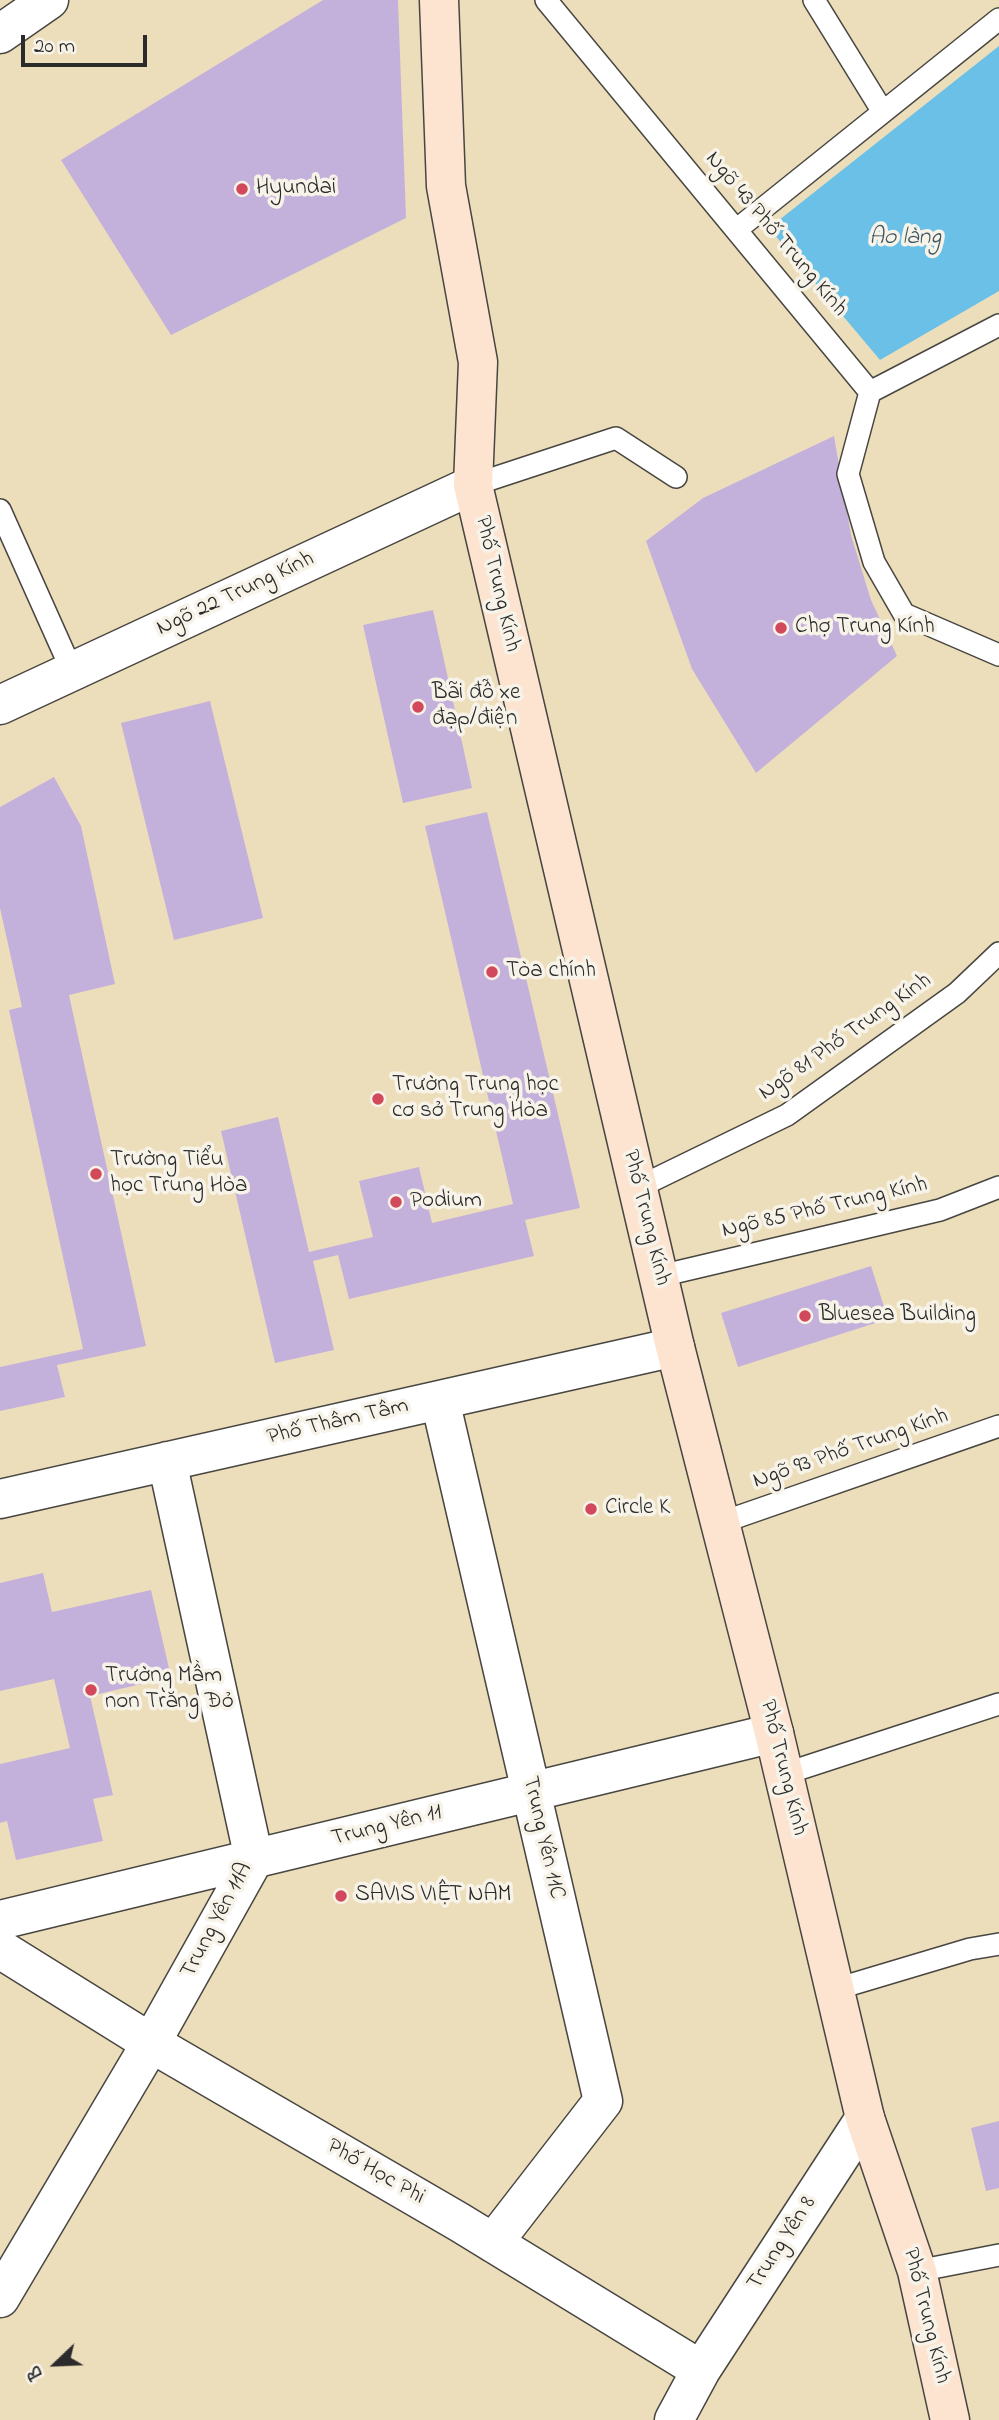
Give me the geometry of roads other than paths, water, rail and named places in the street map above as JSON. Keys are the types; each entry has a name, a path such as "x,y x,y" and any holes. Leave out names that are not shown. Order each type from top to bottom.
{"main road":[{"name":"Phố Trung Kính","path":"439,0 446,187 478,362 473,485 675,1347 774,1733 865,2118 917,2271 950,2420"}],"street":[{"path":"0,34 50,0"},
{"name":"Ngõ 22 Trung Kính","path":"0,705 473,485"},
{"name":"Phố Thâm Tâm","path":"0,1499 675,1347"},
{"name":"Trung Yên 11C","path":"440,1400 603,2101 493,2243"},
{"name":"Trung Yên 11A","path":"0,2298 151,2043 254,1859 167,1461"},
{"name":"Trung Yên 11","path":"0,1920 774,1733"},
{"name":"Phố Học Phi","path":"0,1949 151,2043 493,2243 701,2370"},
{"name":"Trung Yên 8","path":"701,2370 865,2118"},
{"path":"674,2420 701,2370"}],"lane":[{"name":"Ngõ 43 Phố Trung Kính","path":"546,0 870,392"},
{"path":"814,0 883,112"},
{"path":"736,230 999,19"},
{"path":"999,325 870,392 848,474 874,562 904,614 999,655"},
{"path":"473,485 616,438 676,477"},
{"path":"0,510 72,671"},
{"name":"Ngõ 81 Phố Trung Kính","path":"637,1188 787,1115 957,993 999,953"},
{"name":"Ngõ 85 Phố Trung Kính","path":"660,1276 940,1209 999,1187"},
{"name":"Ngõ 93 Phố Trung Kính","path":"720,1523 999,1426"},
{"path":"784,1774 999,1704"},
{"path":"836,1989 999,1944"},
{"path":"917,2271 999,2255"}],"water":[{"name":"Ao làng","path":"999,46 999,291 880,360 769,228"}],"place":[{"name":"Hyundai","path":"242,189"},
{"name":"Chợ Trung Kính","path":"781,628"},
{"name":"Bãi đỗ xe đạp/điện","path":"418,707"},
{"name":"Tòa chính","path":"492,972"},
{"name":"Trường Trung học cơ sở Trung Hòa","path":"378,1099"},
{"name":"Trường Tiểu học Trung Hòa","path":"96,1174"},
{"name":"Podium","path":"396,1202"},
{"name":"Bluesea Building","path":"805,1316"},
{"name":"Circle K","path":"591,1509"},
{"name":"Trường Mầm non Trăng Đỏ","path":"91,1690"},
{"name":"SAVIS VIỆT NAM","path":"341,1896"}]}
